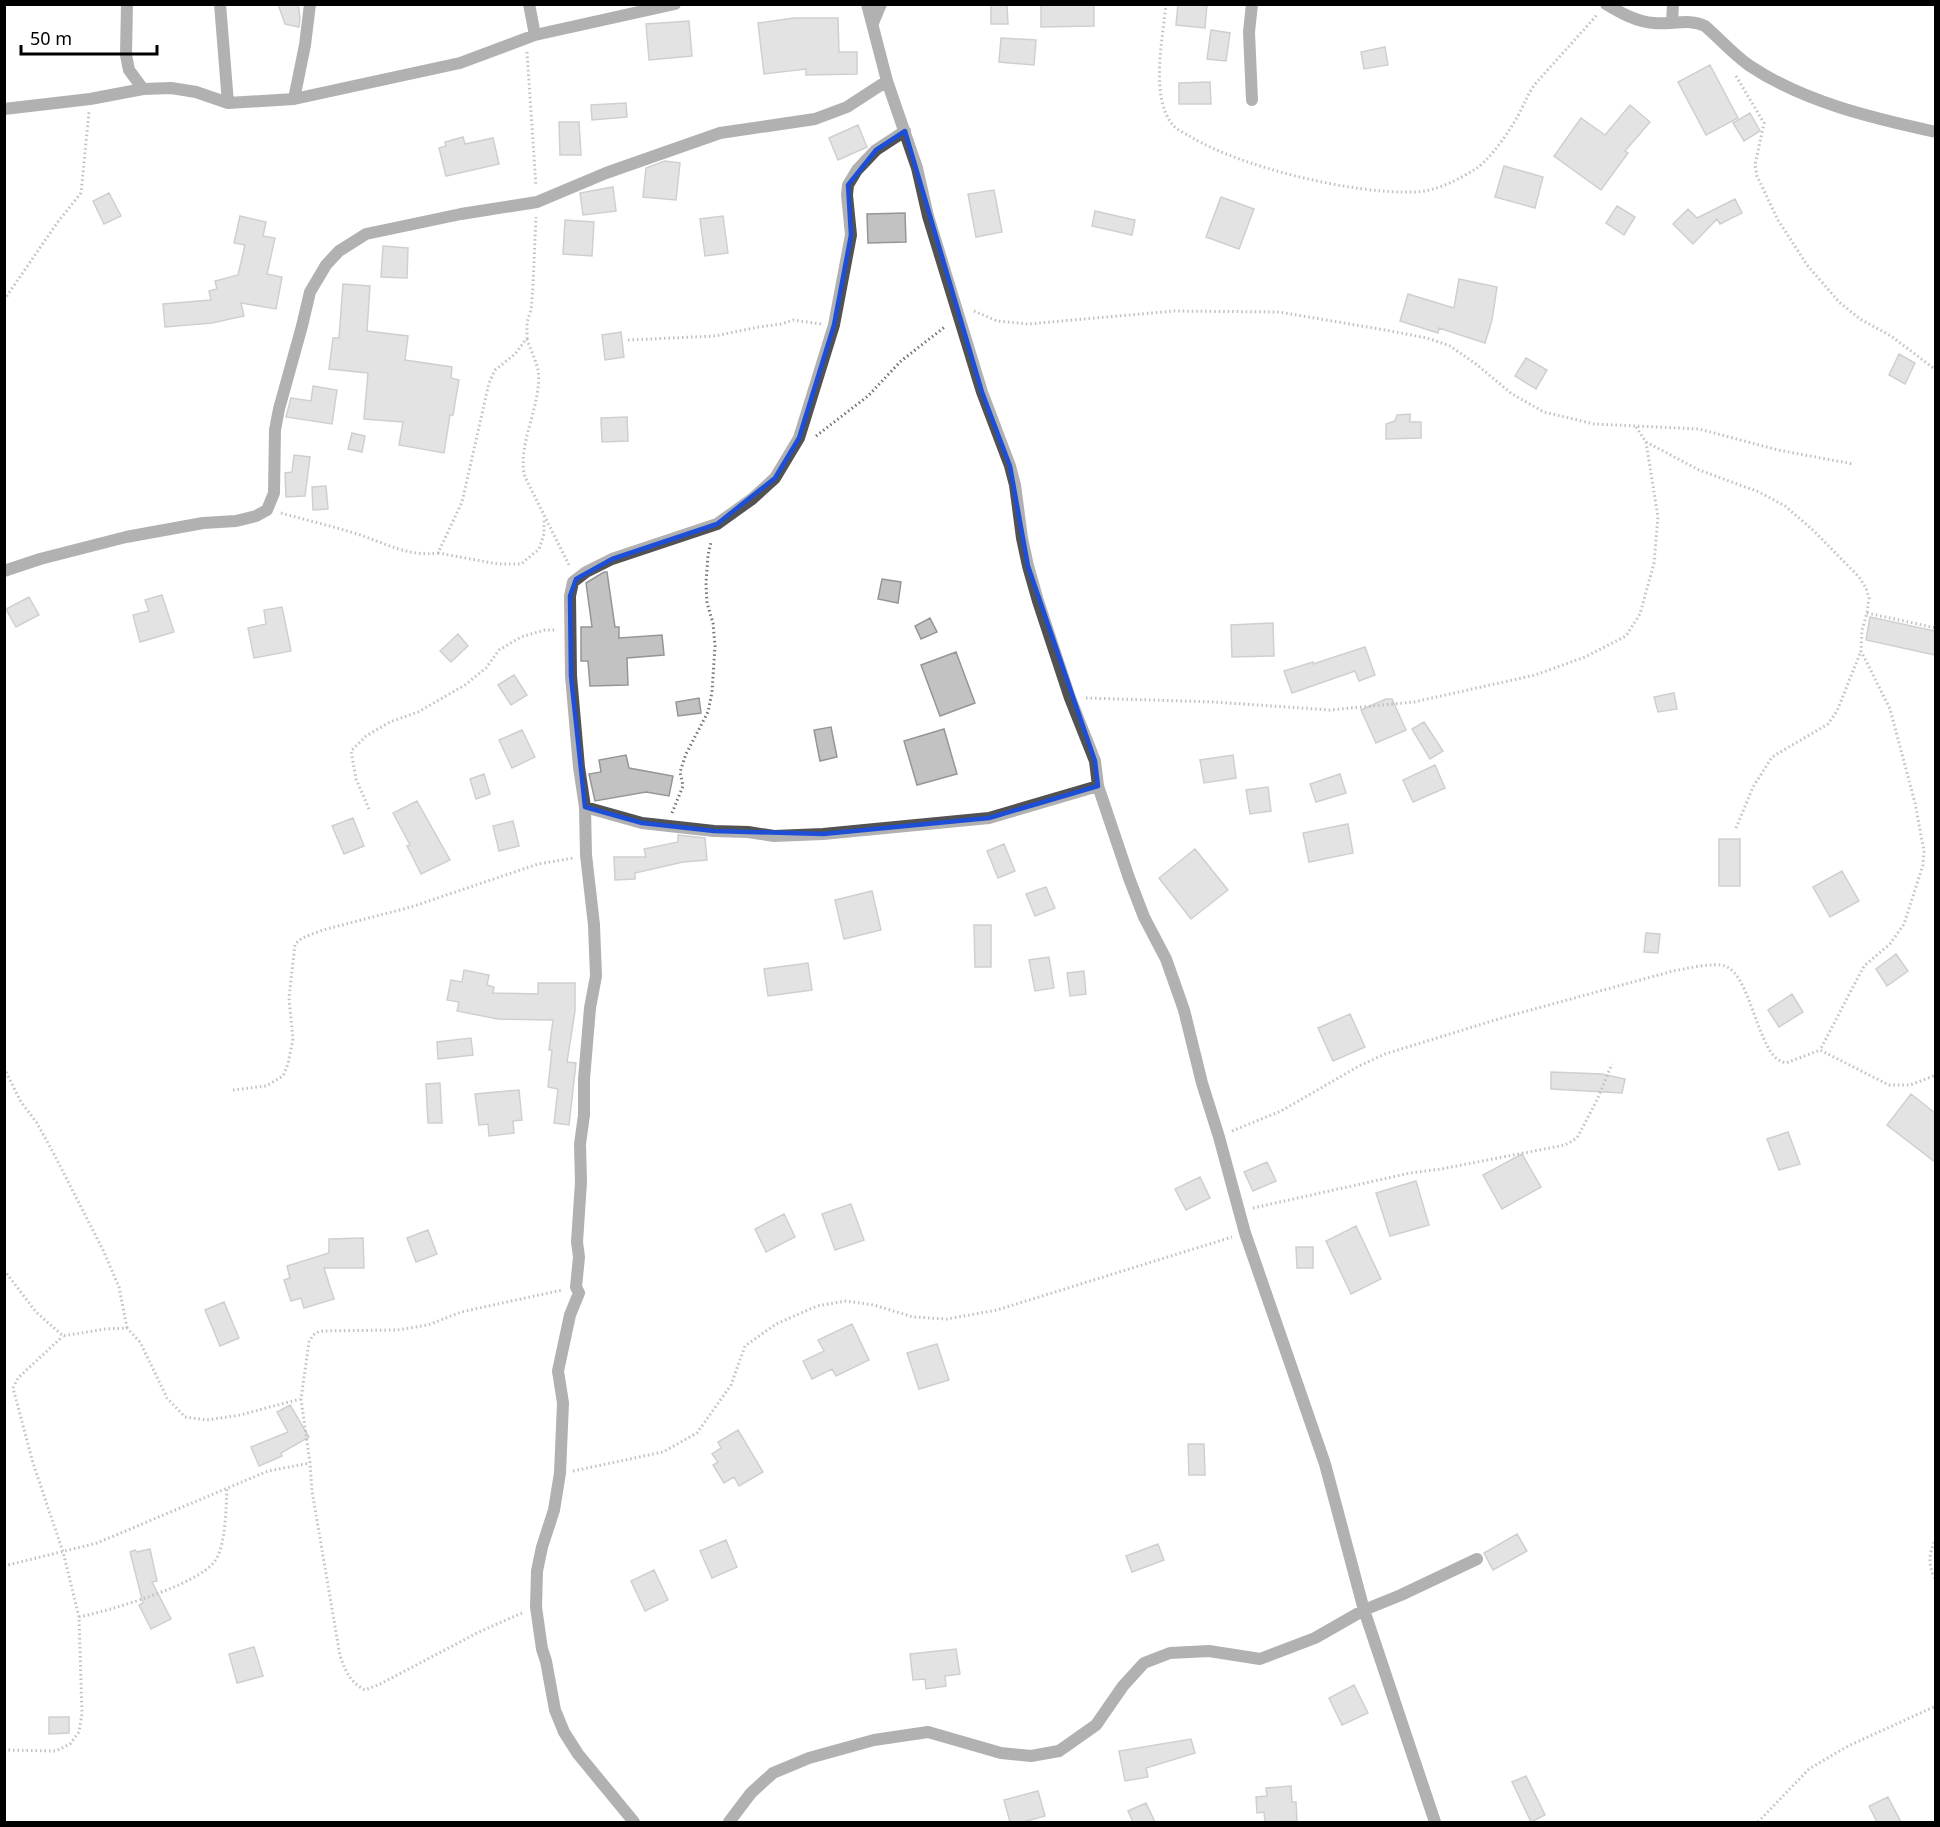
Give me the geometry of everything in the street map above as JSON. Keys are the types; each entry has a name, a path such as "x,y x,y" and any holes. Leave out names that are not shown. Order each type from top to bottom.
{"street":[{"path":"127,4 126,55 129,69 143,88"},
{"path":"220,4 228,103"},
{"path":"294,99 305,45 310,4"},
{"path":"529,4 530,37"},
{"path":"4,109 90,99 143,88 171,88 196,92 228,103 294,99 460,63 530,37 675,4"},
{"path":"867,4 887,81 917,168 928,216 982,392 1010,466 1028,566 1070,698 1095,761 1098,786 1140,907 1166,959 1184,1010 1202,1083 1220,1137 1245,1233 1324,1464 1364,1610 1435,1822"},
{"path":"873,23 881,4"},
{"path":"1252,4 1249,32 1252,100"},
{"path":"1672,23 1673,4"},
{"path":"1606,5 1631,18 1653,23 1699,23 1706,26 1749,65 1785,86 1842,108 1935,132"},
{"path":"4,571 40,559 126,537 203,523 236,521 256,516 267,510 274,493 275,430 279,408 310,292 326,265 339,251 366,234 461,214 537,202 606,173 720,134 815,120 847,106 887,81"},
{"path":"634,1822 578,1754 564,1732 555,1710 536,1607 537,1571 554,1510 560,1473 563,1403 558,1371 570,1315 579,1293 576,1287 579,1257 577,1242 581,1182 580,1144 584,1115 584,1079 590,1008 596,976 594,925 586,855 585,807 571,676 570,597 576,579 612,559 717,524 752,499 775,478 799,438 834,325 851,236 848,185 857,170 876,150 905,131"},
{"path":"585,807 630,820 774,836 892,828 989,818 1098,786"},
{"path":"729,1822 751,1793 773,1773 809,1758 874,1740 928,1732 1001,1753 1031,1756 1059,1751 1096,1725 1123,1686 1144,1664 1170,1653 1209,1651 1260,1659 1315,1638 1364,1610 1477,1559"}],"path":[{"path":"1166,4 1159,74 1165,111 1173,126 1210,148 1252,164 1332,184 1415,192 1438,187 1478,166 1494,151 1521,110 1527,94 1606,5"},
{"path":"530,37 537,202 533,286 527,322 527,338 538,370 536,398 522,464 525,477 576,579"},
{"path":"1735,74 1764,123 1755,165 1756,176 1778,220 1807,265 1839,302 1860,319 1891,336 1935,370"},
{"path":"4,300 57,223 81,193 90,99"},
{"path":"954,300 980,315 997,321 1028,324 1174,311 1279,312 1385,330 1427,338 1450,346 1512,394 1544,412 1594,424 1699,429 1778,450 1853,464"},
{"path":"815,437 868,396 901,361 959,316"},
{"path":"628,340 715,336 793,320 834,325"},
{"path":"438,553 462,502 489,383 495,370 515,354 527,338"},
{"path":"1070,698 1214,702 1330,710 1414,702 1535,675 1585,657 1626,636 1640,614 1654,563 1658,517 1646,442 1635,426"},
{"path":"1646,442 1700,470 1759,492 1785,506 1814,531 1859,577 1869,598 1862,630 1861,651 1837,711 1828,724 1772,757 1753,787 1736,828"},
{"path":"267,510 357,534 403,552 427,555 438,553 498,564 522,564 539,549 544,516"},
{"path":"667,825 683,786 680,772 686,754 708,712 712,692 715,646 713,623 707,603 706,583 708,555 717,524"},
{"path":"1867,613 1935,628"},
{"path":"369,809 356,779 351,751 366,736 390,722 418,712 465,685 486,668 499,650 521,637 545,630 570,630"},
{"path":"1220,1137 1281,1112 1359,1066 1385,1054 1505,1017 1699,966 1725,966 1738,976 1767,1042 1777,1059 1786,1063 1820,1050 1864,966 1890,944 1904,924 1923,865 1924,851 1917,814 1890,709 1861,651"},
{"path":"233,1090 266,1086 284,1076 292,1039 289,998 295,944 302,938 323,930 411,907 538,864 586,855"},
{"path":"1820,1050 1889,1085 1910,1085 1935,1076"},
{"path":"1240,1210 1410,1173 1565,1145 1576,1138 1598,1100 1612,1064"},
{"path":"4,1068 21,1102 37,1123 55,1156 103,1250 118,1287 127,1328 140,1342 167,1398 186,1417 207,1420 240,1415 300,1399"},
{"path":"560,1473 663,1452 697,1433 731,1385 745,1346 776,1323 817,1306 846,1301 874,1305 913,1317 947,1319 987,1312 1245,1233"},
{"path":"4,1270 36,1312 63,1336"},
{"path":"536,1607 479,1632 380,1684 365,1690 355,1684 347,1675 340,1656 312,1491 300,1399 309,1342 313,1335 320,1331 398,1329 428,1325 461,1312 576,1287"},
{"path":"4,1750 56,1751 70,1744 80,1732 82,1714 79,1617 63,1552 33,1463 13,1388 18,1378 63,1336 127,1328"},
{"path":"4,1566 96,1543 268,1471 310,1463"},
{"path":"79,1617 129,1605 183,1582 215,1562 220,1549 227,1488"},
{"path":"1935,1538 1929,1554 1931,1572 1935,1580"},
{"path":"1758,1822 1809,1769 1848,1746 1935,1706"}],"highlighted area":[{"path":"905,131 982,392 1010,466 1028,566 1095,761 1098,786 989,818 823,834 714,831 642,823 585,807 571,676 570,596 576,579 612,559 717,524 775,478 799,438 834,325 851,235 848,185 876,150"}],"building":[{"path":"278,4 298,4 299,27 285,24"},
{"path":"991,4 1007,4 1008,24 991,24"},
{"path":"1041,4 1094,4 1094,26 1041,27"},
{"path":"1178,4 1207,4 1205,28 1176,25"},
{"path":"794,18 838,18 839,52 857,52 857,74 806,75 806,69 764,74 758,23"},
{"path":"689,21 692,56 649,60 646,24"},
{"path":"1211,30 1230,33 1226,61 1207,59"},
{"path":"1001,38 1036,40 1034,65 999,62"},
{"path":"1385,47 1388,65 1364,69 1361,52"},
{"path":"1710,65 1738,118 1706,135 1678,82"},
{"path":"1210,82 1211,104 1179,104 1179,83"},
{"path":"626,103 627,117 592,120 591,105"},
{"path":"1630,105 1650,122 1625,151 1628,153 1601,190 1554,156 1581,118 1605,135"},
{"path":"1750,113 1760,131 1744,141 1733,123"},
{"path":"559,122 579,122 581,155 560,155"},
{"path":"858,125 867,147 838,160 829,138"},
{"path":"463,137 465,144 493,138 499,164 446,176 439,148 446,146 445,142"},
{"path":"665,161 680,163 676,200 643,197 646,168"},
{"path":"1504,166 1543,177 1535,208 1495,197"},
{"path":"613,187 616,211 583,215 580,193"},
{"path":"994,190 1002,232 976,237 968,194"},
{"path":"109,193 121,216 104,224 93,201"},
{"path":"1221,197 1254,209 1239,249 1206,237"},
{"path":"1735,199 1742,213 1720,224 1717,219 1693,244 1673,224 1688,209 1697,218"},
{"path":"1617,206 1635,217 1624,235 1606,223"},
{"path":"1095,211 1135,220 1132,235 1092,226"},
{"path":"905,213 906,242 868,243 867,214"},
{"path":"240,216 266,222 263,236 275,238 267,274 282,277 276,309 241,303 244,316 212,323 165,327 163,304 211,300 209,291 217,289 215,281 238,275 245,245 234,243"},
{"path":"723,216 728,253 705,256 700,219"},
{"path":"565,220 594,222 592,256 563,254"},
{"path":"383,246 408,248 407,278 381,277"},
{"path":"1459,279 1497,287 1492,320 1485,343 1439,328 1438,333 1400,321 1408,294 1454,308"},
{"path":"343,284 370,286 367,331 408,336 405,360 452,367 451,378 459,380 444,453 399,445 403,422 364,419 368,373 329,369 333,338 339,338"},
{"path":"621,332 624,357 605,360 602,335"},
{"path":"1899,354 1915,363 1905,384 1889,375"},
{"path":"1526,358 1547,370 1536,389 1515,376"},
{"path":"313,386 337,390 332,424 286,417 291,398 311,401"},
{"path":"1410,414 1410,422 1421,422 1421,438 1386,439 1386,424 1395,421 1397,415"},
{"path":"627,417 628,441 602,442 601,418"},
{"path":"352,433 365,436 362,452 348,449"},
{"path":"294,455 310,457 305,496 286,497 285,473 292,472"},
{"path":"326,486 328,509 313,510 312,487"},
{"path":"607,572 615,627 619,627 619,638 662,635 664,655 627,658 628,685 590,686 588,661 581,661 581,627 592,627 586,583"},
{"path":"882,579 901,582 898,603 878,599"},
{"path":"162,595 174,632 140,642 133,615 149,611 145,600"},
{"path":"29,597 39,615 16,627 6,609"},
{"path":"282,607 291,651 254,658 248,628 266,624 264,610"},
{"path":"1870,617 1935,631 1935,655 1866,640"},
{"path":"930,618 937,632 921,639 915,626"},
{"path":"1273,623 1274,656 1232,657 1231,625"},
{"path":"458,634 468,646 451,662 440,651"},
{"path":"1365,647 1375,675 1359,681 1355,671 1292,693 1284,671"},
{"path":"956,652 975,703 940,716 921,665"},
{"path":"514,675 527,695 511,705 498,685"},
{"path":"1674,693 1677,709 1658,712 1654,697"},
{"path":"699,698 701,713 678,716 676,702"},
{"path":"1386,699 1392,699 1406,730 1376,743 1361,710"},
{"path":"1424,722 1443,751 1430,759 1412,729"},
{"path":"831,727 837,757 820,761 814,730"},
{"path":"944,729 957,774 917,785 904,741"},
{"path":"522,730 535,757 512,768 499,740"},
{"path":"626,755 629,768 673,776 669,796 646,792 595,801 589,774 601,772 599,760"},
{"path":"1233,755 1236,778 1204,783 1200,760"},
{"path":"1435,765 1445,788 1413,802 1403,780"},
{"path":"484,774 490,794 476,799 470,779"},
{"path":"1340,774 1346,793 1316,802 1310,784"},
{"path":"1268,787 1271,811 1250,814 1246,790"},
{"path":"417,801 450,860 421,874 407,846 410,845 393,813"},
{"path":"353,818 364,846 344,854 332,826"},
{"path":"513,821 519,846 499,851 493,826"},
{"path":"1348,824 1353,853 1309,862 1303,833"},
{"path":"678,835 705,838 707,860 683,862 635,873 635,879 615,880 614,857 646,857 644,849 678,842"},
{"path":"1719,839 1740,839 1740,886 1719,886"},
{"path":"1004,844 1015,871 998,878 987,851"},
{"path":"1195,849 1228,890 1191,919 1159,878"},
{"path":"1842,871 1859,901 1830,917 1813,887"},
{"path":"1046,887 1055,908 1035,916 1026,894"},
{"path":"872,891 881,930 844,939 835,900"},
{"path":"974,925 991,925 991,967 975,967"},
{"path":"1646,933 1660,934 1658,953 1644,952"},
{"path":"1896,954 1908,971 1887,986 1876,969"},
{"path":"1049,957 1054,988 1035,991 1029,960"},
{"path":"808,963 812,990 768,996 764,969"},
{"path":"464,970 489,975 487,985 494,987 493,993 538,994 538,983 575,983 575,1011 567,1062 576,1063 569,1125 554,1123 558,1089 548,1087 553,1020 498,1019 457,1011 459,1002 447,1000 451,980 462,982"},
{"path":"1084,971 1086,994 1070,996 1067,973"},
{"path":"1792,994 1803,1012 1779,1027 1768,1010"},
{"path":"1350,1014 1365,1047 1333,1061 1318,1028"},
{"path":"471,1038 473,1055 438,1059 437,1042"},
{"path":"1551,1072 1602,1074 1625,1079 1622,1093 1551,1089"},
{"path":"440,1083 442,1123 428,1123 426,1084"},
{"path":"519,1090 522,1120 513,1121 514,1133 489,1136 488,1124 479,1125 475,1094"},
{"path":"1911,1094 1935,1113 1935,1162 1887,1125"},
{"path":"1788,1132 1800,1164 1779,1170 1767,1139"},
{"path":"1522,1154 1541,1187 1502,1209 1483,1175"},
{"path":"1267,1162 1276,1181 1253,1191 1244,1172"},
{"path":"1200,1177 1210,1198 1186,1210 1175,1189"},
{"path":"1416,1181 1429,1225 1390,1236 1376,1193"},
{"path":"851,1204 864,1240 835,1250 822,1214"},
{"path":"784,1214 795,1237 766,1252 755,1229"},
{"path":"1356,1226 1381,1279 1351,1294 1326,1241"},
{"path":"428,1230 437,1254 416,1262 407,1238"},
{"path":"363,1238 364,1268 324,1268 334,1299 304,1308 301,1298 291,1301 284,1280 290,1278 287,1266 329,1253 329,1239"},
{"path":"1296,1247 1313,1247 1313,1268 1297,1268"},
{"path":"224,1302 239,1338 220,1346 205,1310"},
{"path":"852,1324 869,1360 836,1376 832,1369 812,1379 803,1361 824,1351 818,1340"},
{"path":"937,1344 949,1380 919,1389 907,1353"},
{"path":"290,1405 309,1437 281,1453 282,1456 259,1466 251,1447 288,1432 277,1412"},
{"path":"738,1430 763,1472 739,1486 734,1477 724,1483 713,1465 718,1462 712,1454 721,1448 718,1442"},
{"path":"1188,1444 1204,1444 1205,1475 1189,1475"},
{"path":"1517,1534 1527,1551 1493,1570 1484,1553"},
{"path":"726,1540 737,1567 712,1578 700,1551"},
{"path":"1158,1544 1164,1560 1132,1572 1126,1556"},
{"path":"150,1549 157,1581 152,1582 171,1619 151,1629 139,1605 143,1603 130,1552"},
{"path":"654,1570 668,1600 645,1611 631,1581"},
{"path":"254,1647 263,1676 237,1683 229,1654"},
{"path":"956,1649 960,1674 945,1676 946,1686 926,1689 925,1679 913,1680 910,1654"},
{"path":"1354,1685 1368,1713 1342,1725 1329,1698"},
{"path":"49,1717 69,1717 69,1733 49,1734"},
{"path":"1191,1739 1195,1753 1146,1768 1148,1777 1125,1781 1119,1751"},
{"path":"1526,1776 1545,1815 1531,1822 1512,1782"},
{"path":"1291,1786 1292,1802 1296,1802 1297,1821 1265,1822 1264,1812 1257,1813 1256,1797 1267,1796 1266,1788"},
{"path":"1038,1791 1045,1816 1023,1822 1010,1822 1004,1800"},
{"path":"1888,1797 1901,1822 1877,1822 1869,1806"},
{"path":"1146,1803 1155,1822 1133,1822 1128,1811"}]}
